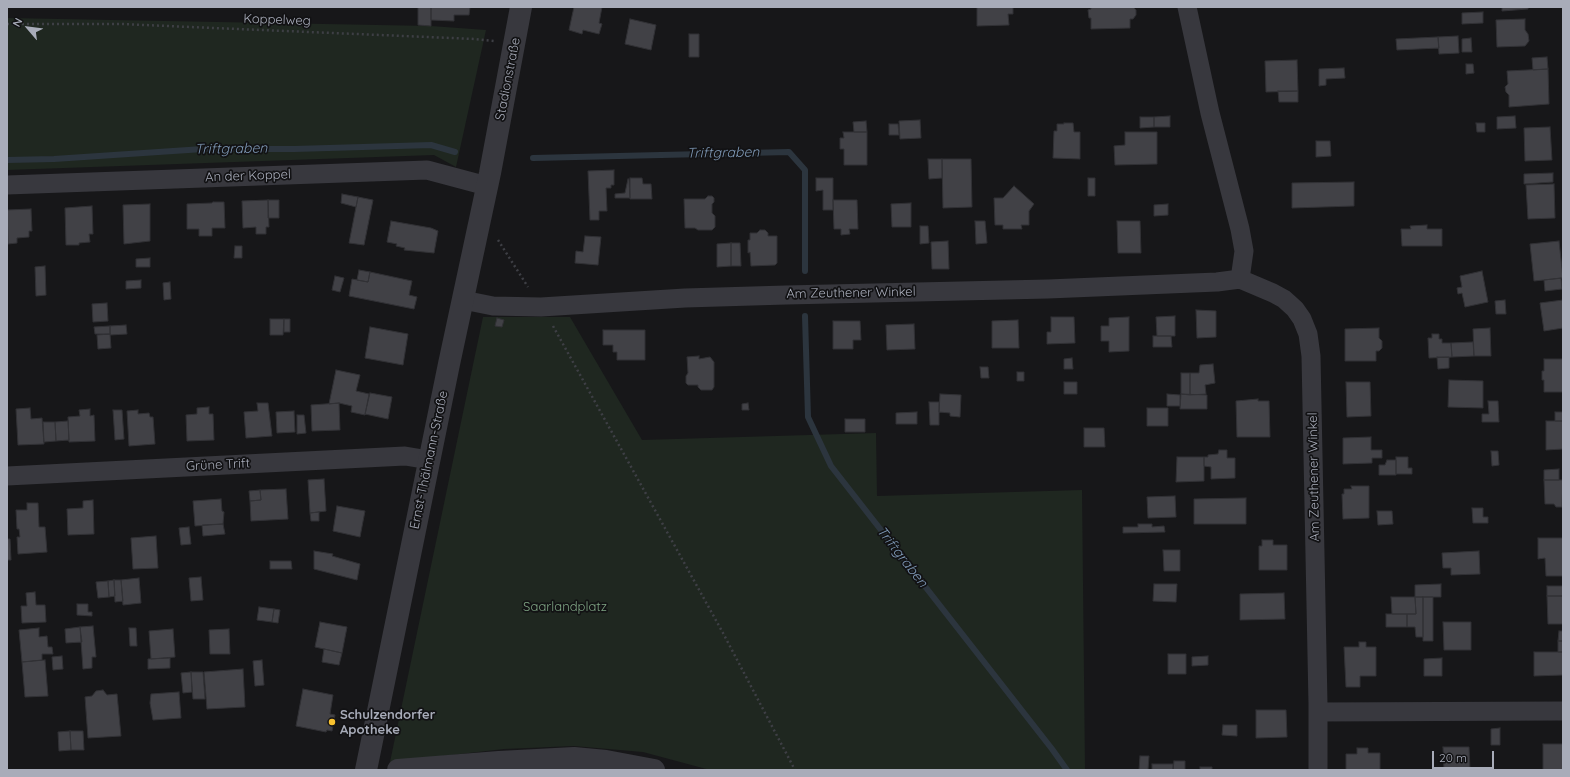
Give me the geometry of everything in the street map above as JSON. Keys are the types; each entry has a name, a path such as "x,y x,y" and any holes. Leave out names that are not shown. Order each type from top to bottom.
{"street":[{"name":"Stadionstraße","path":"494,150 521,7"},
{"path":"1187,7 1210,113 1240,229 1244,251 1240,279"},
{"name":"Ernst-Thälmann-Straße","path":"366,770 494,150"},
{"name":"An der Koppel","path":"7,185 427,170 487,186"},
{"name":"Am Zeuthener Winkel","path":"463,300 493,306 546,313 685,298 1048,289 1217,282 1240,279 1284,299 1296,309 1302,319 1308,334 1312,362 1318,770"},
{"name":"Grüne Trift","path":"7,476 405,456 429,460"},
{"path":"1318,712 1563,711"},
{"path":"398,770 574,758 606,761 654,770"}],"path":[{"name":"Koppelweg","path":"7,24 84,24 198,27 475,39"},
{"path":"497,238 546,313 723,633 795,770"}],"green space":[{"path":"7,18 431,26 486,30 456,167 434,155 7,170"},
{"name":"Saarlandplatz","path":"483,317 570,317 642,440 876,433 877,496 1082,490 1085,770 710,770 643,752 574,746 504,749 390,762"}],"building":[{"path":"418,7 431,7 431,26 418,25"},
{"path":"431,7 470,7 469,15 454,15 454,21 431,20"},
{"path":"574,7 602,7 599,23 602,24 599,34 583,30 582,34 569,30"},
{"path":"977,7 1013,7 1013,14 1008,14 1009,25 977,26"},
{"path":"1091,7 1133,7 1136,10 1136,15 1133,19 1130,19 1130,28 1091,29 1091,18 1089,18 1088,10 1091,9"},
{"path":"1502,7 1528,7 1528,9 1502,11"},
{"path":"1483,12 1483,23 1462,24 1462,13"},
{"path":"630,19 656,25 651,50 625,44"},
{"path":"1525,19 1525,30 1528,34 1529,41 1525,46 1497,47 1496,20"},
{"path":"689,34 699,34 699,57 689,57"},
{"path":"1458,36 1459,53 1439,54 1438,37"},
{"path":"1438,37 1439,48 1397,50 1396,39"},
{"path":"1471,38 1472,52 1462,52 1462,39"},
{"path":"1547,57 1548,69 1533,70 1532,58"},
{"path":"1297,60 1298,91 1266,92 1265,61"},
{"path":"1466,64 1473,64 1474,73 1466,74"},
{"path":"1344,68 1345,78 1326,79 1326,85 1319,86 1319,69"},
{"path":"1548,69 1549,104 1509,107 1509,95 1506,92 1505,87 1508,84 1507,71"},
{"path":"1278,91 1298,91 1298,102 1279,102"},
{"path":"1170,116 1170,127 1154,127 1154,117"},
{"path":"1515,116 1516,128 1497,129 1497,117"},
{"path":"1140,117 1154,117 1154,127 1140,128"},
{"path":"920,120 921,138 900,139 899,121"},
{"path":"866,121 867,132 854,132 853,122"},
{"path":"1073,123 1074,132 1080,132 1080,159 1053,158 1054,131 1057,131 1057,124"},
{"path":"1476,123 1485,123 1485,132 1477,132"},
{"path":"889,124 898,124 899,135 889,135"},
{"path":"1550,127 1552,160 1525,161 1524,128"},
{"path":"843,132 867,132 867,165 844,165 844,149 840,149 840,138 844,138"},
{"path":"1125,132 1157,132 1157,164 1115,165 1114,146 1125,145"},
{"path":"1316,141 1330,141 1331,156 1316,157"},
{"path":"928,159 942,159 942,178 929,179"},
{"path":"942,159 971,159 972,207 943,208"},
{"path":"614,170 614,185 611,185 611,188 606,188 607,211 599,211 599,220 590,220 588,171"},
{"path":"1553,173 1553,182 1524,184 1524,174"},
{"path":"630,178 642,178 643,184 651,184 652,199 630,199"},
{"path":"816,178 833,178 833,210 823,210 823,190 816,191"},
{"path":"1088,178 1095,178 1095,196 1088,196"},
{"path":"628,179 630,198 615,198 615,194 625,193"},
{"path":"1354,182 1354,206 1292,208 1292,183"},
{"path":"1554,184 1555,218 1528,219 1526,185"},
{"path":"1014,186 1034,204 1029,211 1029,225 1021,225 1022,229 1003,229 1003,225 995,225 994,198 1003,198"},
{"path":"342,194 358,197 356,207 341,203"},
{"path":"708,196 712,196 714,198 712,213 715,216 715,227 712,230 685,228 684,199 705,199"},
{"path":"358,197 373,200 364,245 349,243"},
{"path":"268,200 269,227 266,227 266,234 256,234 256,227 243,228 242,201"},
{"path":"268,200 279,200 279,218 268,218"},
{"path":"833,200 857,200 858,229 849,229 850,234 841,235 841,229 834,229"},
{"path":"224,202 225,228 212,228 212,236 199,236 199,229 187,229 187,204"},
{"path":"911,203 911,227 892,227 891,204"},
{"path":"150,204 150,241 124,244 123,205"},
{"path":"1168,204 1168,215 1154,216 1154,205"},
{"path":"92,206 93,234 89,234 90,242 79,243 79,245 66,245 65,208"},
{"path":"31,209 32,231 29,231 29,237 17,238 17,243 8,244 7,210"},
{"path":"391,221 431,228 438,231 434,253 404,250 405,248 396,246 397,244 387,242"},
{"path":"975,221 985,221 987,243 976,244"},
{"path":"1117,221 1140,221 1141,253 1118,253"},
{"path":"1427,225 1427,229 1442,229 1442,246 1402,246 1401,229 1411,229 1410,226"},
{"path":"920,226 928,226 929,243 920,244"},
{"path":"760,230 765,230 768,233 768,236 777,236 777,263 775,265 751,266 750,252 748,253 748,240 750,240 750,233 757,233"},
{"path":"585,236 601,237 598,265 575,263 576,251 583,252"},
{"path":"948,241 949,269 932,269 931,242"},
{"path":"1559,241 1563,278 1534,281 1530,244"},
{"path":"731,243 740,243 741,266 731,266"},
{"path":"731,243 731,266 717,267 717,244"},
{"path":"235,246 242,246 242,258 234,258"},
{"path":"150,258 150,267 136,267 136,259"},
{"path":"45,266 46,295 36,296 35,267"},
{"path":"359,270 370,272 368,282 357,280"},
{"path":"1482,271 1488,302 1465,307 1462,293 1458,294 1457,288 1462,287 1460,276"},
{"path":"370,272 412,281 409,295 417,297 414,309 349,296 352,279 368,282"},
{"path":"335,276 344,278 340,292 332,290"},
{"path":"1561,278 1562,289 1545,291 1544,280"},
{"path":"141,280 141,288 126,289 126,281"},
{"path":"170,282 171,299 164,300 163,283"},
{"path":"1505,300 1506,314 1496,314 1495,301"},
{"path":"1563,300 1563,328 1544,331 1540,303"},
{"path":"107,303 108,321 93,322 92,304"},
{"path":"1196,310 1216,311 1216,337 1197,338"},
{"path":"1175,316 1175,336 1157,336 1156,317"},
{"path":"1051,317 1074,317 1075,343 1047,344 1047,332 1051,332"},
{"path":"1129,317 1129,351 1109,352 1109,341 1101,341 1101,326 1109,326 1109,318"},
{"path":"497,318 504,320 502,327 495,326"},
{"path":"270,319 284,319 283,335 270,335"},
{"path":"284,319 290,319 290,332 284,332"},
{"path":"1018,320 1019,348 992,348 992,321"},
{"path":"833,321 860,321 861,340 853,340 853,349 833,349"},
{"path":"914,324 915,349 887,350 886,325"},
{"path":"126,325 127,334 110,335 110,326"},
{"path":"110,326 110,334 95,334 94,327"},
{"path":"370,327 408,334 403,365 365,358"},
{"path":"1379,328 1379,338 1382,341 1382,348 1379,351 1376,351 1376,361 1345,361 1345,329"},
{"path":"1490,328 1491,356 1474,356 1473,329"},
{"path":"603,330 645,330 645,360 617,360 617,352 613,352 613,345 603,345"},
{"path":"110,334 111,348 98,349 97,335"},
{"path":"1432,334 1439,334 1439,339 1442,339 1442,343 1451,343 1452,357 1429,358 1428,338 1432,338"},
{"path":"1153,336 1171,336 1172,347 1153,347"},
{"path":"1473,342 1474,356 1452,357 1451,343"},
{"path":"699,356 699,359 710,357 714,362 714,387 712,390 701,390 698,385 688,385 686,383 686,376 688,373 687,357"},
{"path":"1437,357 1449,357 1449,368 1438,369"},
{"path":"1072,358 1073,369 1064,369 1064,359"},
{"path":"1544,359 1563,359 1563,392 1544,392 1542,371 1544,371"},
{"path":"1213,364 1215,383 1205,385 1206,394 1190,395 1190,373 1199,373 1200,365"},
{"path":"980,367 988,367 989,378 981,378"},
{"path":"336,370 360,375 356,391 369,394 365,415 351,412 352,406 339,403 329,404"},
{"path":"1017,372 1024,372 1024,381 1017,381"},
{"path":"1181,373 1190,373 1190,395 1181,394"},
{"path":"1449,380 1483,381 1483,408 1448,407"},
{"path":"1064,382 1077,382 1077,394 1064,394"},
{"path":"1346,382 1370,382 1371,416 1347,417"},
{"path":"370,393 392,397 388,419 365,414"},
{"path":"940,394 961,395 960,417 950,416 950,413 939,412"},
{"path":"1167,394 1180,395 1180,406 1167,406"},
{"path":"1181,394 1207,395 1207,409 1180,409"},
{"path":"1258,399 1258,401 1269,401 1270,437 1237,437 1236,401"},
{"path":"1488,401 1498,401 1499,422 1482,422 1482,414 1489,414"},
{"path":"929,402 939,402 939,425 930,425"},
{"path":"257,403 268,403 272,436 246,438 244,412 258,411"},
{"path":"339,403 340,430 312,431 311,405"},
{"path":"748,403 749,410 742,410 742,404"},
{"path":"209,407 209,414 213,414 214,440 187,441 186,415 197,414 197,408"},
{"path":"30,408 31,419 42,418 44,444 18,445 16,409"},
{"path":"1147,408 1168,408 1168,426 1147,426"},
{"path":"90,409 90,416 94,415 95,441 69,442 68,417 80,416 79,410"},
{"path":"113,410 122,410 124,439 115,440"},
{"path":"138,410 138,414 149,413 150,417 153,417 155,444 129,446 127,411"},
{"path":"294,411 295,432 277,433 276,412"},
{"path":"917,412 917,424 896,424 896,413"},
{"path":"1555,412 1563,412 1563,421 1555,421"},
{"path":"297,415 304,415 306,433 297,434"},
{"path":"845,419 865,419 865,432 845,432"},
{"path":"68,421 69,440 56,441 55,422"},
{"path":"1546,421 1563,421 1563,449 1546,450"},
{"path":"43,422 55,422 56,441 44,442"},
{"path":"1084,428 1104,428 1105,447 1084,447"},
{"path":"1371,437 1371,450 1382,450 1382,458 1372,458 1372,463 1343,464 1343,438"},
{"path":"1219,450 1227,450 1227,458 1235,458 1235,478 1211,479 1211,467 1204,466 1204,457 1218,454"},
{"path":"1491,451 1498,451 1499,465 1492,466"},
{"path":"1177,457 1204,457 1204,481 1176,482"},
{"path":"1396,457 1408,457 1408,468 1412,468 1412,474 1396,474"},
{"path":"1387,460 1396,460 1396,475 1379,475 1379,465 1385,465"},
{"path":"1559,469 1559,480 1544,480 1544,470"},
{"path":"324,479 326,511 310,513 308,480"},
{"path":"1544,480 1563,480 1562,507 1556,507 1554,504 1545,504"},
{"path":"1351,486 1369,486 1369,518 1343,519 1342,494 1344,494 1344,489 1352,489"},
{"path":"286,489 288,519 251,521 250,501 261,500 260,490"},
{"path":"260,490 261,500 250,501 249,491"},
{"path":"1175,496 1176,517 1148,518 1147,497"},
{"path":"1246,498 1246,524 1194,524 1194,499"},
{"path":"221,499 222,511 224,512 223,524 195,526 193,501"},
{"path":"93,500 94,534 68,535 67,509 83,508 83,501"},
{"path":"27,503 38,503 39,527 45,527 47,552 18,554 17,537 20,537 19,529 17,529 16,510 27,510"},
{"path":"337,506 365,511 360,537 333,531"},
{"path":"1472,508 1483,508 1483,517 1488,517 1488,523 1473,523"},
{"path":"1377,511 1392,511 1393,524 1378,525"},
{"path":"319,512 319,521 311,521 310,513"},
{"path":"223,524 225,534 203,536 202,525"},
{"path":"1138,524 1152,524 1152,527 1164,526 1165,532 1123,533 1123,527 1138,527"},
{"path":"189,527 191,544 181,545 179,528"},
{"path":"156,536 158,568 133,569 131,538"},
{"path":"1538,538 1563,538 1563,576 1546,576 1545,558 1538,559"},
{"path":"7,539 10,539 11,560 7,560"},
{"path":"1262,540 1273,540 1273,545 1287,545 1287,570 1259,570 1259,546 1262,546"},
{"path":"1163,550 1180,550 1180,571 1164,571"},
{"path":"314,551 333,554 332,556 360,564 357,580 314,569"},
{"path":"1479,551 1480,574 1451,575 1451,568 1443,568 1442,553"},
{"path":"270,561 291,561 292,569 270,569"},
{"path":"201,577 203,600 191,601 189,578"},
{"path":"139,578 141,603 123,605 121,580"},
{"path":"114,580 121,580 123,601 115,602"},
{"path":"114,580 115,596 109,597 108,581"},
{"path":"108,581 109,597 98,598 96,582"},
{"path":"1154,584 1177,584 1176,602 1153,601"},
{"path":"1441,584 1441,597 1415,597 1415,585"},
{"path":"1547,586 1563,586 1563,596 1547,596"},
{"path":"35,592 36,605 45,605 46,622 22,623 21,606 27,606 26,593"},
{"path":"1284,593 1285,619 1240,620 1240,594"},
{"path":"1547,596 1563,596 1563,624 1548,624"},
{"path":"1391,597 1415,597 1416,614 1392,614"},
{"path":"1415,597 1423,597 1423,637 1416,637 1415,627 1407,627 1407,614 1416,614"},
{"path":"1423,597 1433,597 1433,641 1423,641"},
{"path":"77,604 88,604 88,612 92,612 92,616 77,615"},
{"path":"259,607 274,609 272,622 257,620"},
{"path":"274,609 280,610 278,623 272,622"},
{"path":"1386,614 1407,614 1407,627 1386,627"},
{"path":"320,622 347,627 342,653 315,647"},
{"path":"1443,622 1471,622 1471,650 1444,650"},
{"path":"93,626 96,657 92,657 92,668 83,669 80,627"},
{"path":"80,627 82,642 66,643 65,629"},
{"path":"39,628 39,637 47,636 48,647 52,647 53,654 42,654 42,660 22,662 19,630"},
{"path":"129,628 136,628 137,646 130,646"},
{"path":"173,629 175,657 151,659 149,631"},
{"path":"229,629 230,654 210,654 209,630"},
{"path":"1559,631 1563,631 1563,641 1558,641"},
{"path":"1558,641 1563,641 1563,652 1558,652"},
{"path":"1359,642 1366,642 1366,647 1376,647 1376,676 1360,676 1360,687 1346,687 1344,647 1359,647"},
{"path":"324,649 342,653 339,665 322,662"},
{"path":"1534,652 1563,652 1563,675 1534,676"},
{"path":"1168,654 1186,654 1186,674 1168,674"},
{"path":"62,656 63,669 53,670 52,657"},
{"path":"1208,656 1208,665 1192,666 1192,657"},
{"path":"170,658 170,668 148,669 148,659"},
{"path":"1442,658 1442,676 1424,676 1424,659"},
{"path":"45,660 48,696 25,697 22,662"},
{"path":"262,660 264,685 255,686 253,661"},
{"path":"243,669 245,707 207,709 204,672"},
{"path":"191,672 203,672 205,699 193,699"},
{"path":"191,672 192,692 183,693 181,673"},
{"path":"303,689 333,695 330,714 335,715 332,731 327,730 326,732 296,726"},
{"path":"103,690 107,695 117,694 121,736 88,738 85,697 92,696 96,691"},
{"path":"179,692 181,718 153,720 150,703 151,694"},
{"path":"1256,710 1286,710 1287,737 1256,738"},
{"path":"1223,725 1237,725 1237,736 1222,735"},
{"path":"1500,728 1500,745 1491,745 1491,729"},
{"path":"70,731 71,750 59,751 58,732"},
{"path":"70,731 83,731 84,750 71,750"},
{"path":"1543,744 1563,744 1563,770 1543,770"},
{"path":"1443,747 1469,747 1470,770 1444,770"},
{"path":"1357,748 1368,748 1368,753 1380,753 1380,770 1346,770 1346,754 1357,754"},
{"path":"1140,756 1149,756 1148,770 1139,770"},
{"path":"1174,761 1185,761 1185,770 1173,770"},
{"path":"1152,764 1173,764 1173,770 1152,770"},
{"path":"1200,767 1212,767 1212,770 1200,770"}],"waterway":[{"name":"Triftgraben","path":"7,160 54,159 203,149 294,149 431,145 455,152"},
{"name":"Triftgraben","path":"533,158 789,152 805,170 805,271"},
{"name":"Triftgraben","path":"805,316 808,417 831,466 1067,770"}],"place":[{"name":"Schulzendorfer Apotheke","path":"332,722"}]}
